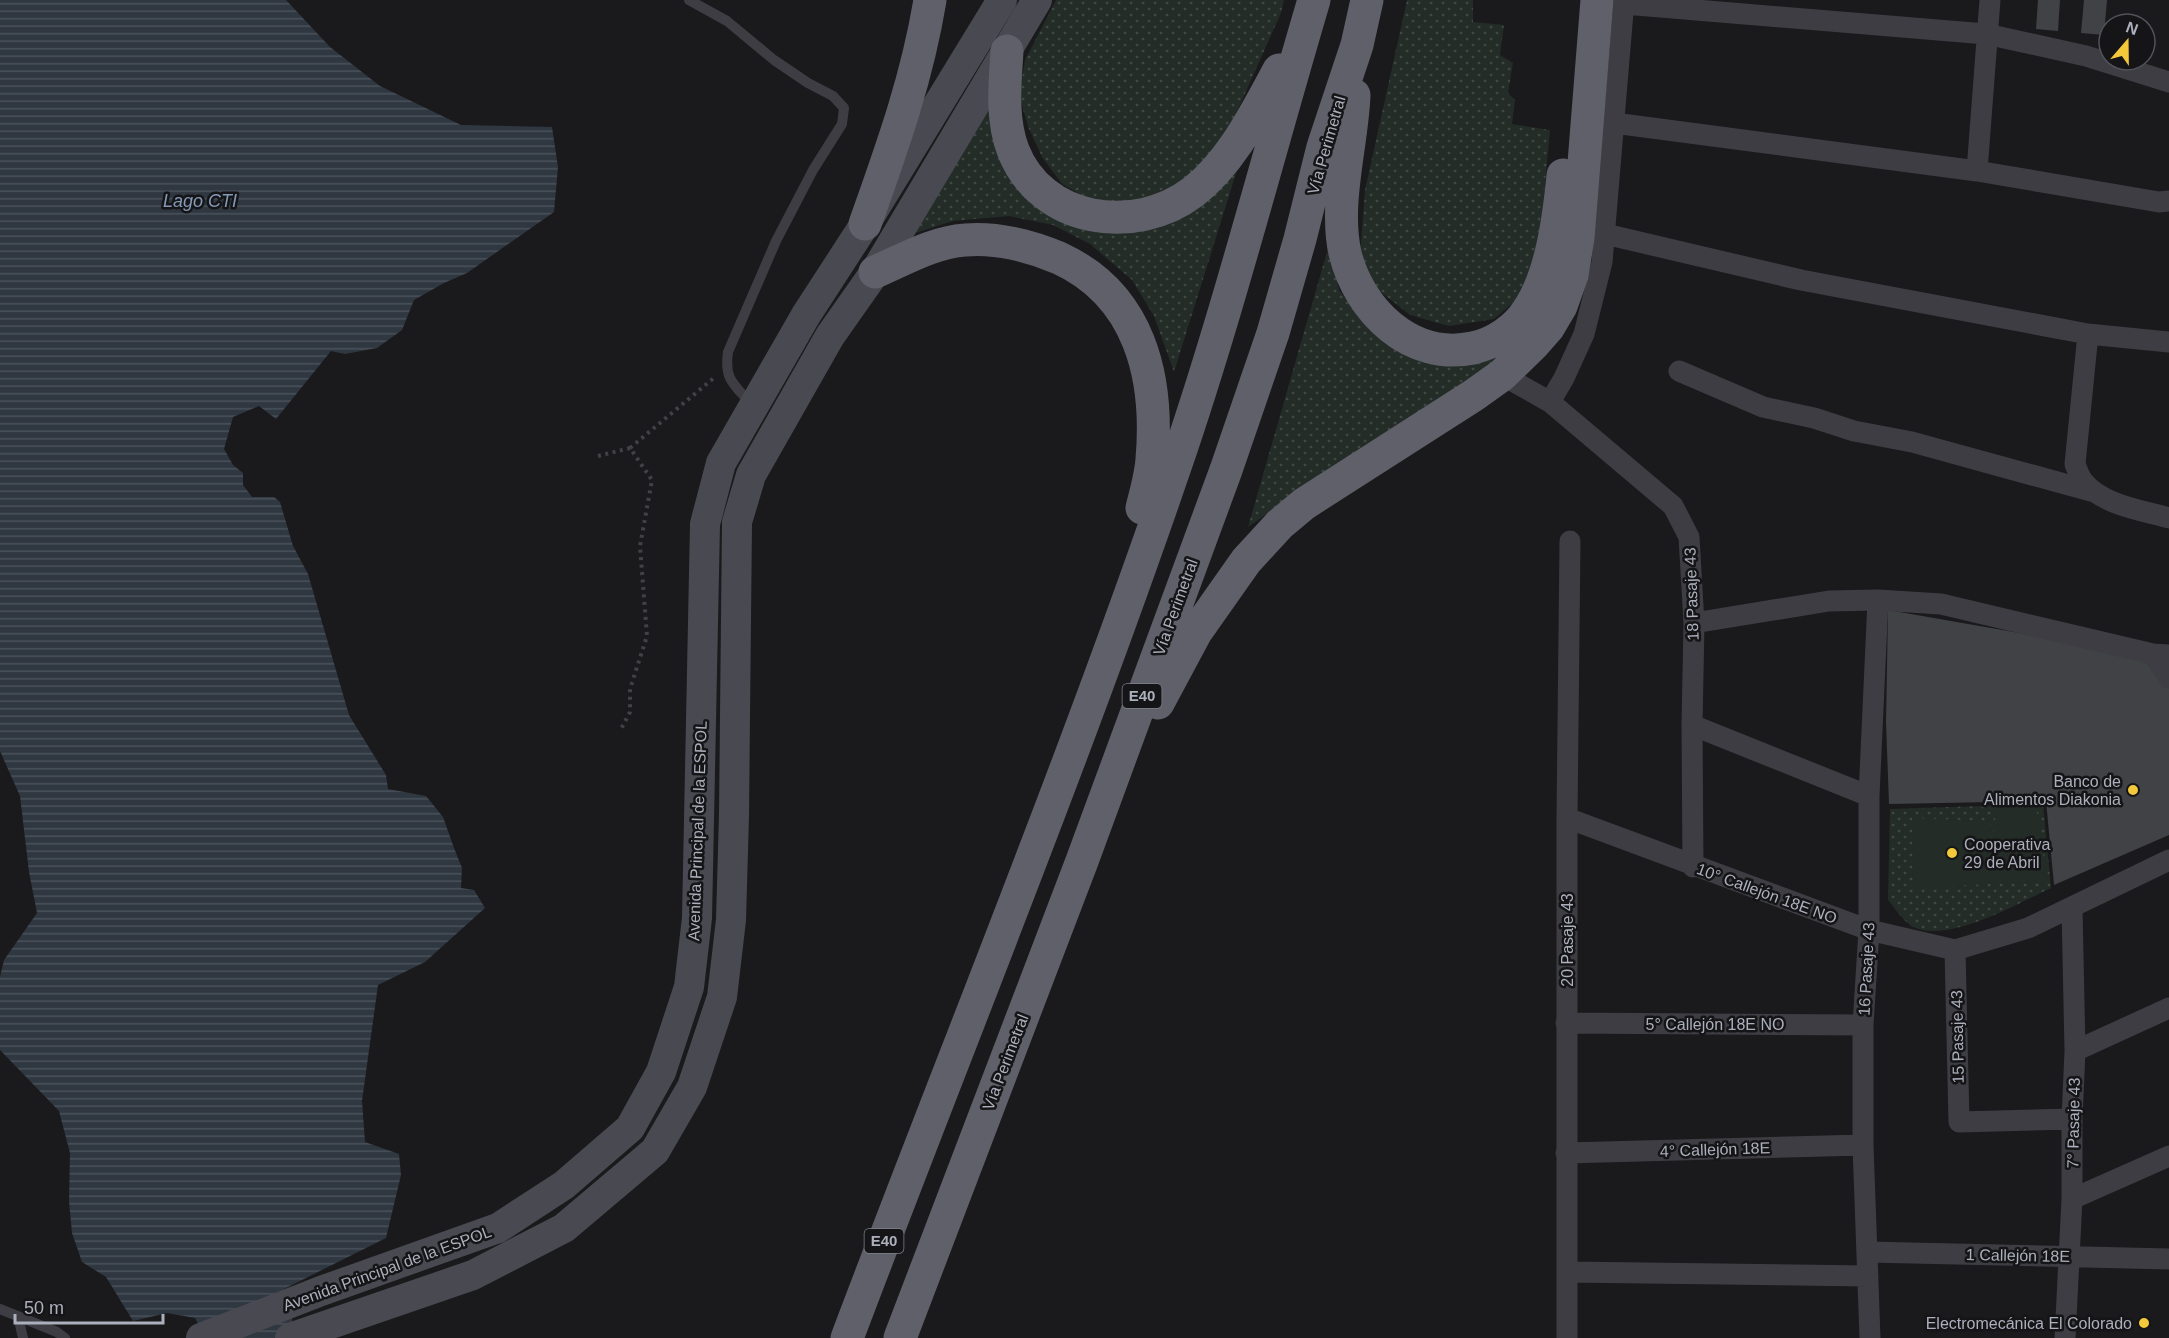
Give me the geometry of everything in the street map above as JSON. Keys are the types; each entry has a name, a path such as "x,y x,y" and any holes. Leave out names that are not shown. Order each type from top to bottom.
{"highway":[{"path":"865,224 912,88 924,41 930,0"},
{"path":"1007,51 1006,123 1014,151 1026,175 1045,193 1070,208 1096,216 1126,218 1141,216 1156,212 1181,200 1202,184 1226,157 1246,128 1279,70 1312,0"},
{"name":"E40","path":"847,1338 1116,637 1221,323 1312,0"},
{"name":"Vía Perimetral","path":"900,1338 1082,861 1226,470 1273,333 1323,147 1357,45 1367,0"},
{"path":"1357,45 1354,102 1342,210 1344,243 1351,270 1366,301 1396,332 1411,341 1429,347 1443,350 1470,349 1494,341 1518,322 1528,311 1543,282 1561,196 1580,0"},
{"path":"1082,861 1184,652 1258,546 1304,504 1502,375 1548,328 1561,306 1572,275 1615,1"},
{"path":"875,272 930,248 965,240 1016,244 1052,255 1082,270 1110,293 1124,312 1137,335 1147,366 1153,399 1153,424 1152,461 1116,637"}],"main road":[{"name":"Avenida Principal de la ESPOL","path":"201,1338 321,1291 498,1228 564,1185 630,1128 661,1072 689,987 697,918 705,524 722,462 806,315 865,224 1002,0"},
{"name":"Avenida Principal de la ESPOL","path":"290,1338 473,1275 564,1228 655,1151 692,1087 722,997 731,920 737,522 751,475 830,336 875,272 1037,0"},
{"path":"824,287 826,298 830,302 840,306 851,304"},
{"path":"753,406 783,418"},
{"path":"698,813 734,815"}],"street":[{"path":"1977,171 1990,0"},
{"path":"1550,402 1584,334 1598,284 1605,234 1614,123 1615,1 1723,6 1986,34 2086,56 2169,81"},
{"path":"1614,123 1977,171 2139,199 2169,201"},
{"path":"1605,234 1801,280 2088,334 2169,342"},
{"path":"2088,334 2075,464 2081,479 2094,492"},
{"path":"1679,371 1763,407 1912,442 2094,492 2111,501 2169,518"},
{"name":"18 Pasaje 43","path":"1502,375 1550,402 1673,506 1689,537 1694,623 1693,867"},
{"name":"20 Pasaje 43","path":"1567,1338 1566,1023 1570,541"},
{"path":"1694,623 1829,601 1878,600 1941,604 2161,654 2169,678"},
{"name":"16 Pasaje 43","path":"1870,1338 1863,1145 1863,1025 1869,930 1869,796 1878,600"},
{"path":"1692,725 1869,796"},
{"name":"10° Callejón 18E NO","path":"1567,818 1693,867 1869,930 1955,950 2028,928 2169,860"},
{"name":"7° Pasaje 43","path":"2065,1338 2072,1199 2075,1051 2072,908"},
{"name":"15 Pasaje 43","path":"1955,950 1958,1121 1960,1123 2072,1119"},
{"path":"2075,1051 2169,1008"},
{"name":"5° Callejón 18E NO","path":"1566,1023 1863,1025"},
{"name":"4° Callejón 18E","path":"1566,1153 1863,1145"},
{"path":"2072,1199 2169,1156"},
{"name":"1 Callejón 18E","path":"1867,1252 2169,1259"},
{"path":"1567,1272 1868,1276"}],"lane":[{"path":"689,0 727,21 774,60 833,96 844,108 842,124 813,170 776,241 728,352 726,368 730,379 753,406"},
{"path":"0,1309 57,1332 65,1338"},
{"path":"18,1316 23,1338"}],"path":[{"path":"598,456 630,448 726,368"},
{"path":"620,731 630,712 630,688 647,636 640,546 652,480 630,448"}],"shaded area":[{"path":"1056,0 1284,0 1281,13 1235,116 1203,168 1177,189 1136,206 1093,202 1062,184 1042,157 1029,129 1019,96 1025,60"},
{"path":"1407,0 1473,0 1473,22 1504,25 1500,55 1513,63 1508,93 1515,100 1512,124 1550,130 1537,269 1520,297 1494,319 1449,326 1410,315 1377,289 1360,257 1365,190"},
{"path":"988,94 1022,179 1149,225 1243,151 1174,372 1154,316 1132,280 1090,244 1053,225 1009,216 953,221 912,234"},
{"path":"1333,231 1333,256 1339,290 1373,332 1523,338 1496,365 1365,445 1248,527"},
{"path":"2043,804 2051,888 1981,920 1941,931 1924,930 1910,925 1888,900 1890,809"},
{"path":"2036,806 2047,881 1913,888 1912,818 1990,821 1991,872 1996,807"}],"water":[{"name":"Lago CTI","path":"0,0 286,0 330,47 380,86 461,125 552,127 558,167 554,212 467,273 414,300 402,330 377,348 345,354 331,351 276,419 259,406 233,417 224,449 233,465 243,473 243,485 252,497 274,497 280,502 293,546 308,574 349,715 386,775 388,789 426,796 443,817 462,868 461,888 474,890 485,908 425,962 378,985 362,1101 365,1142 399,1154 401,1175 386,1238 284,1289 297,1338 206,1338 195,1318 167,1313 133,1321 106,1277 82,1262 72,1233 69,1201 70,1153 59,1111 0,1050 0,977 4,960 37,913 29,872 20,796 0,751"}],"building":[{"path":"2038,0 2060,0 2058,31 2036,29"},
{"path":"2084,0 2107,0 2106,12 2097,12 2097,34 2081,33"},
{"path":"1888,610 2169,659 2169,835 2054,885 2046,801 1889,804 1886,722"}],"place":[{"name":"Banco de Alimentos Diakonia","path":"2133,790"},
{"name":"Cooperativa 29 de Abril","path":"1952,853"},
{"name":"Electromecánica El Colorado","path":"2144,1323"}]}
